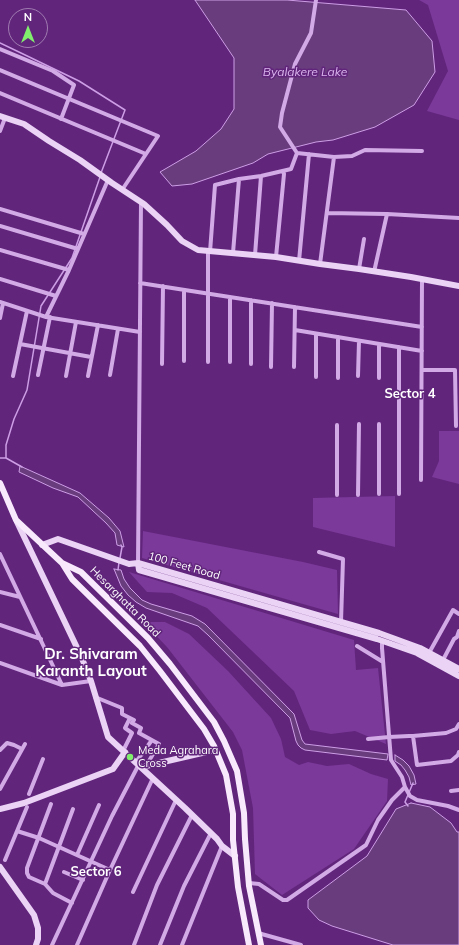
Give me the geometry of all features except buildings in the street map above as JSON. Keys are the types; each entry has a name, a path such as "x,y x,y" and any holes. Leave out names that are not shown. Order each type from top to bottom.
{"main road":[{"path":"3,117 24,124 80,160 141,202 167,225 182,241 198,250 276,257 360,269 459,286"},
{"path":"0,483 81,656 91,681 108,737 218,839 222,846 235,856"},
{"path":"16,520 62,563"},
{"path":"42,545 58,539 129,564 138,563"},
{"name":"Hesarghatta Road","path":"62,563 72,579 140,646 204,729 216,750 226,775 233,814 233,840 238,887 249,945"},
{"name":"Hesarghatta Road","path":"62,563 81,572 148,638 170,664 214,722 224,741 237,772 244,813 249,883 261,945"},
{"name":"100 Feet Road","path":"458,667 420,648 379,633 138,563 139,570 382,641 417,653 459,676"},
{"path":"141,766 216,750"},
{"path":"0,809 24,803 113,769 124,752"},
{"path":"0,867 34,915 38,928 38,939 36,945"}],"street":[{"path":"297,153 280,127 282,113 295,64 311,34 316,0"},
{"path":"0,49 53,72 74,85 61,119"},
{"path":"0,70 158,136 122,190"},
{"path":"0,94 146,154"},
{"path":"0,131 3,117"},
{"path":"297,153 334,157 352,156 365,150 422,151"},
{"path":"208,362 209,252 216,185 291,169 297,153"},
{"path":"299,261 309,154"},
{"path":"320,264 334,157"},
{"path":"276,257 284,174 283,171"},
{"path":"255,255 261,176"},
{"path":"233,253 239,179"},
{"path":"38,375 44,348 48,317 108,180"},
{"path":"138,563 141,202"},
{"path":"0,209 84,234"},
{"path":"327,213 387,214 459,218"},
{"path":"374,272 387,214"},
{"path":"0,226 78,249"},
{"path":"360,269 364,239"},
{"path":"0,250 69,270"},
{"path":"0,279 56,296"},
{"path":"421,480 422,279"},
{"path":"140,283 422,327"},
{"path":"162,364 163,286"},
{"path":"184,290 184,361"},
{"path":"230,297 230,362"},
{"path":"251,300 251,364"},
{"path":"0,318 2,303 48,317 140,332"},
{"path":"271,367 272,303"},
{"path":"294,368 295,307"},
{"path":"13,376 27,311"},
{"path":"66,376 76,322"},
{"path":"88,376 98,325"},
{"path":"110,375 118,329"},
{"path":"295,330 422,351"},
{"path":"316,334 316,377"},
{"path":"338,337 338,378"},
{"path":"358,341 358,376"},
{"path":"20,344 91,357"},
{"path":"379,344 379,378"},
{"path":"399,494 400,347"},
{"path":"422,370 455,370 456,426"},
{"path":"337,424 337,495"},
{"path":"358,495 359,424"},
{"path":"379,424 379,494"},
{"path":"319,552 343,559 341,622"},
{"path":"0,554 62,685"},
{"path":"0,565 6,567"},
{"path":"0,592 20,597"},
{"path":"429,653 453,610 459,614"},
{"path":"0,625 40,639"},
{"path":"443,660 459,631"},
{"path":"382,641 390,760 402,777 410,796 417,800 448,806 459,810"},
{"path":"357,646 383,662"},
{"path":"0,663 62,685 91,681"},
{"path":"52,945 123,794 138,766 141,766 159,744 139,733 141,728 132,723 134,720 122,714 122,708 95,697"},
{"path":"124,752 132,733 125,728 130,718"},
{"path":"368,739 389,736 413,736 446,733 456,729 459,724"},
{"path":"413,736 416,765 451,761 459,752"},
{"path":"141,766 152,740"},
{"path":"0,750 6,743 22,749"},
{"path":"0,789 25,744"},
{"path":"29,794 43,759"},
{"path":"77,945 153,778"},
{"path":"249,883 257,883 283,900 287,900 366,845 378,820 392,800 405,787"},
{"path":"451,791 459,790"},
{"path":"133,892 176,800"},
{"path":"51,804 27,868 27,873 28,877 45,884 53,892 72,903"},
{"path":"77,855 98,805"},
{"path":"5,860 27,807"},
{"path":"45,884 73,809"},
{"path":"134,945 157,885 192,815"},
{"path":"17,831 39,838 110,870"},
{"path":"160,945 184,886 210,833"},
{"path":"182,945 222,846"},
{"path":"64,872 83,880"},
{"path":"258,933 301,945"}],"shaded area":[{"path":"419,0 459,0 459,120 427,111 448,71 428,5"},
{"path":"439,431 459,431 459,484 432,477 439,461"},
{"path":"395,496 395,547 313,527 313,498"},
{"path":"143,531 337,570 338,614 142,558"},
{"path":"129,572 354,640 356,670 378,668 386,744 355,731 331,734 310,730 294,691 207,608 172,593 147,592"},
{"path":"143,622 165,622 189,634 228,671 271,718 281,739 285,757 299,765 308,762 327,766 349,764 371,774 388,779 387,801 354,849 282,895 255,874 253,808 242,750 233,732 167,647"}],"water":[{"name":"Byalakere Lake","path":"195,0 287,0 406,10 432,41 435,72 414,105 375,127 333,140 316,142 268,154 253,163 192,184 172,186 160,172 196,151 221,129 234,109 234,58"},
{"path":"20,466 80,493 109,518 120,531 124,547 117,545 115,533 78,497 53,488 19,472"},
{"path":"114,569 121,570 124,579 130,588 142,600 192,616 205,624 294,714 302,740 305,744 388,754 387,760 305,750 301,748 296,741 290,718 208,635 198,626 146,608 136,602 121,586"},
{"path":"395,755 409,766 414,775 416,784 411,785 405,770 395,761"},
{"path":"411,803 430,807 451,823 457,832 459,832 459,945 393,945 332,926 319,920 308,908 308,900 367,856 396,809"}],"waterway":[{"path":"0,43 79,81 125,110 101,173"},
{"path":"6,458 6,445 14,419 27,390 41,306 72,258 100,177"},
{"path":"0,458 6,458 22,467"},
{"path":"120,558 121,545"},
{"path":"118,570 119,562"},
{"path":"408,806 405,802 413,783"}],"place":[{"name":"Meda Agrahara Cross","path":"130,757"}],"district":[{"name":"Sector 4","path":"410,394"},
{"name":"Dr. Shivaram Karanth Layout","path":"91,662"},
{"name":"Sector 6","path":"96,872"}]}
